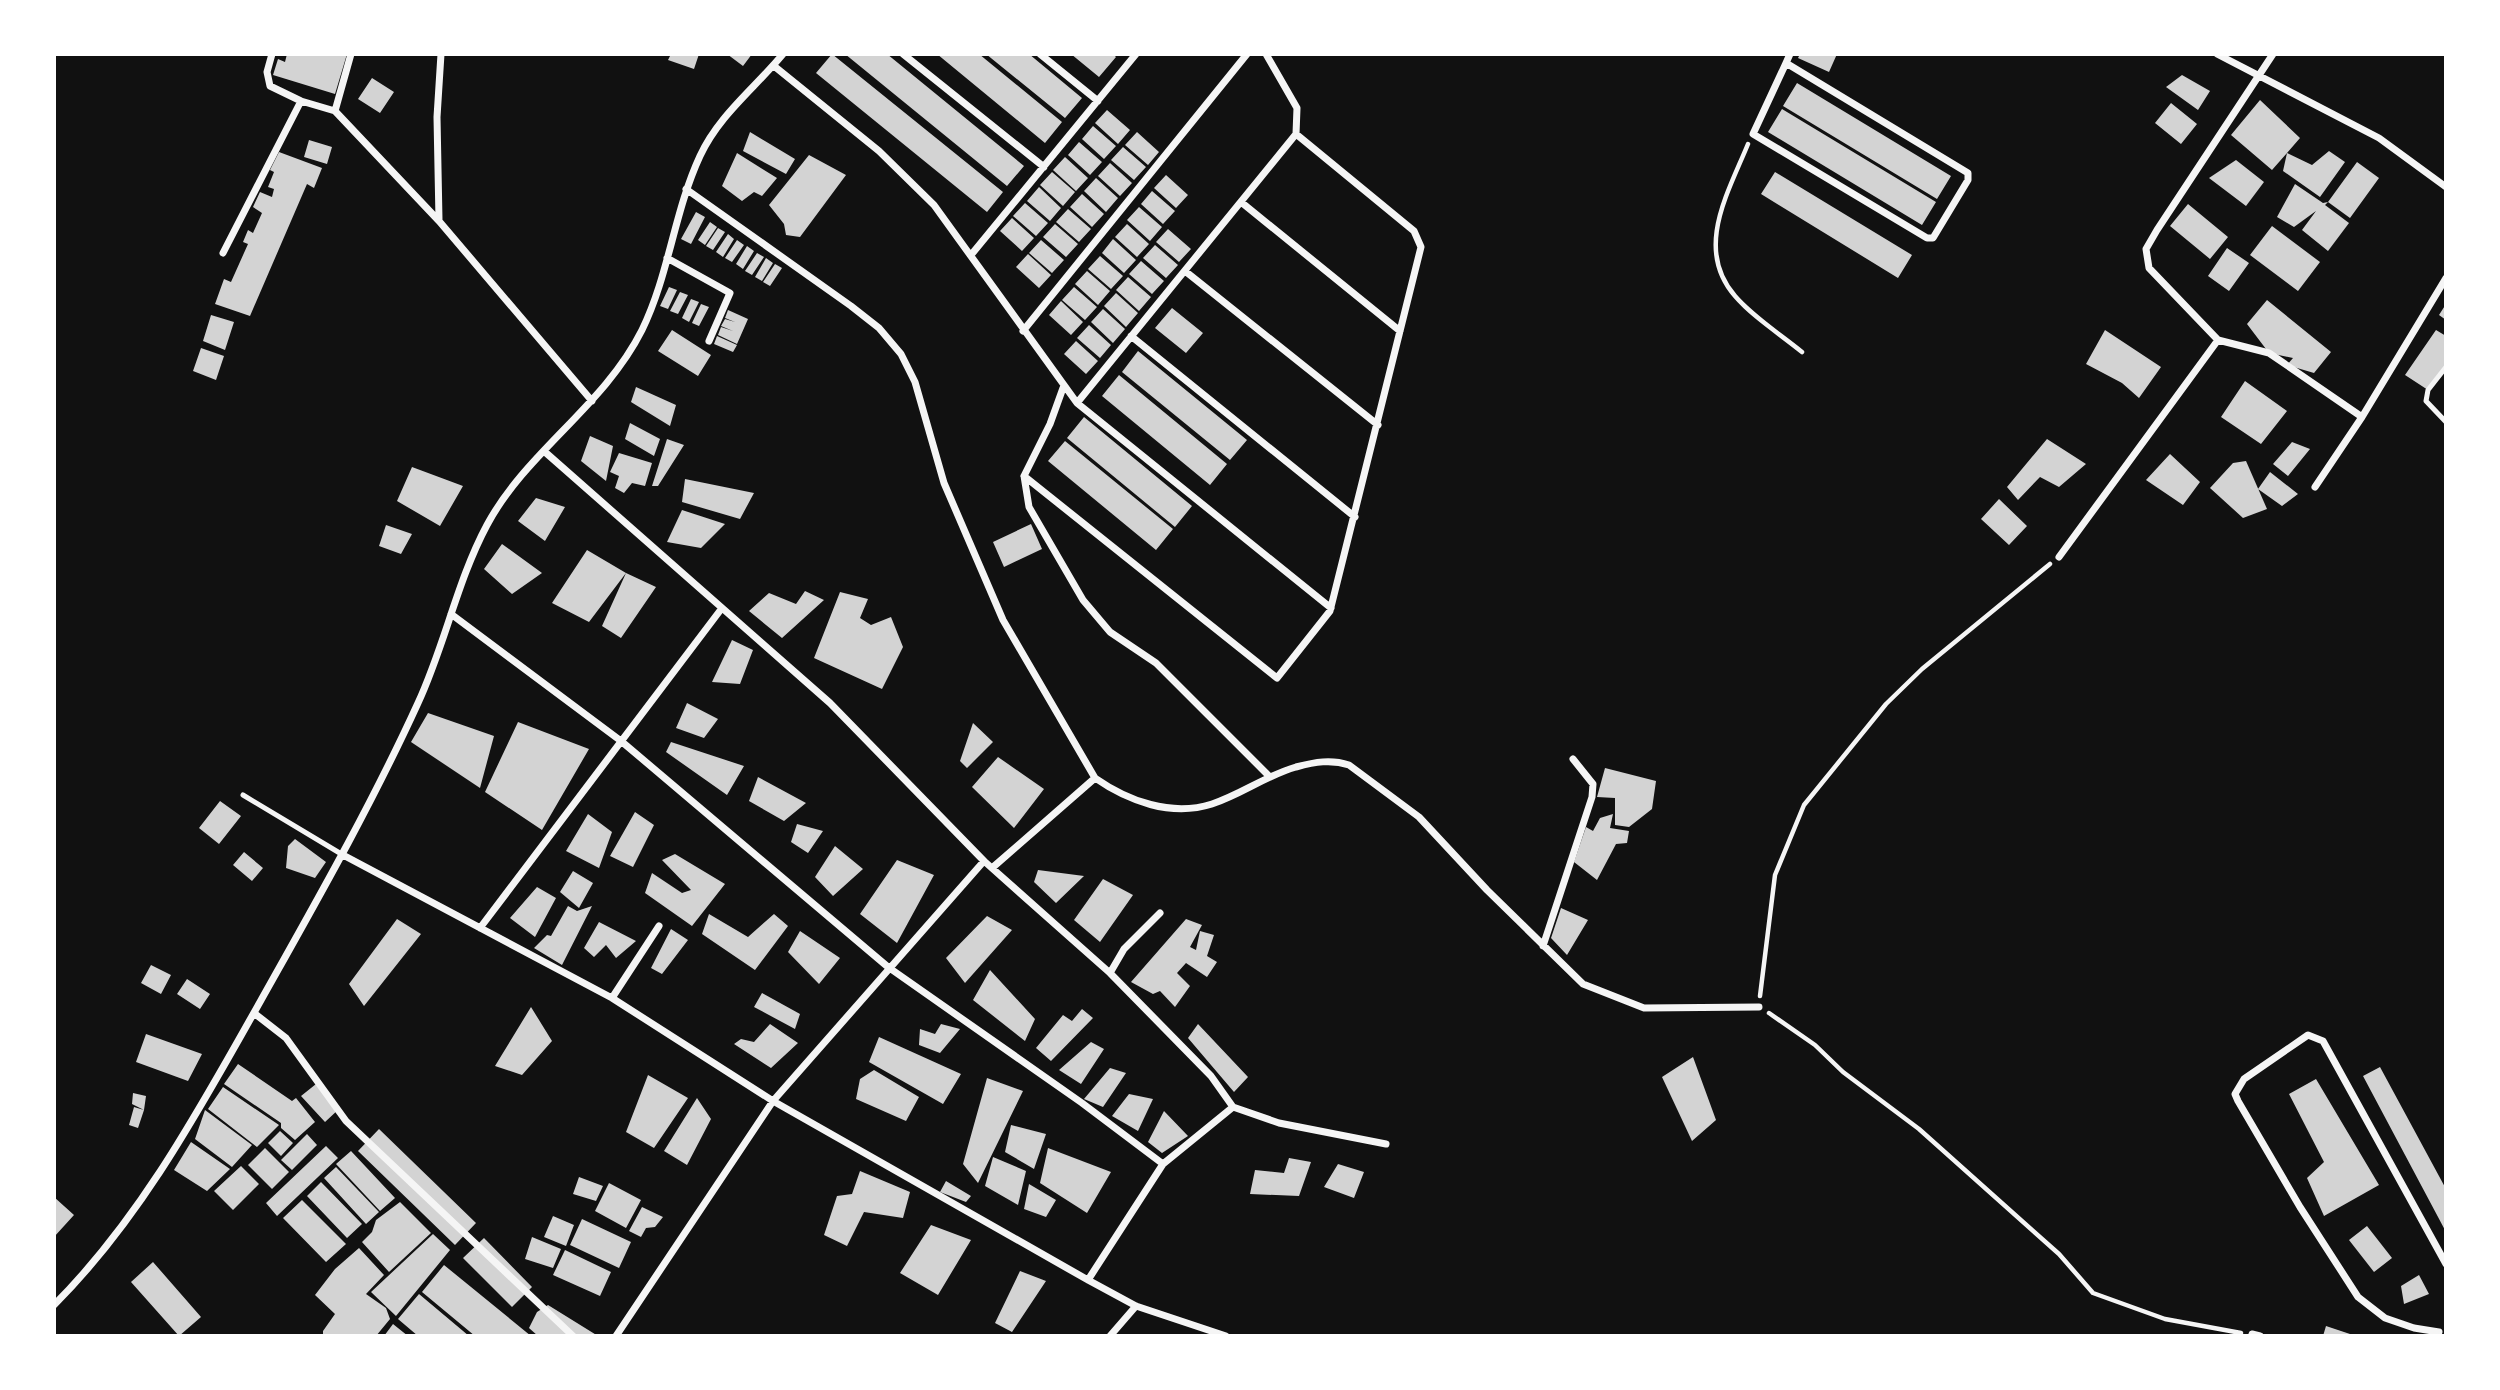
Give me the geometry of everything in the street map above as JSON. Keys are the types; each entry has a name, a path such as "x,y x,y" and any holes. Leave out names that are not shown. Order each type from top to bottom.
{"street":[{"path":"272,54 267,72 270,86 301,101 335,111 439,221 592,401"},
{"path":"335,111 351,54"},
{"path":"439,221 437,117 441,54"},
{"path":"54,1305 88,1272 159,1173 254,1013 343,855 418,703 475,549 489,520 512,487 592,401 642,331 667,258 686,189 716,127 783,54"},
{"path":"904,54 1044,167"},
{"path":"1040,54 1098,102"},
{"path":"971,255 1136,54"},
{"path":"1023,331 1247,54"},
{"path":"1077,403 1296,134 1297,108 1266,54"},
{"path":"1786,63 1963,167 1968,173 1968,180 1936,234 1927,239 1753,134 1790,54"},
{"path":"2217,54 2379,138 2446,187"},
{"path":"2273,54 2146,249 2149,268 2218,340 2269,354 2362,417"},
{"path":"774,66 892,162 934,205 1063,388 1077,403 1331,608"},
{"path":"223,253 301,101"},
{"path":"1024,476 1277,678 1331,608 1421,247 1419,239 1296,134"},
{"path":"686,189 851,306 879,328 901,354 915,382 944,482 1003,620 1095,778 1115,792 1144,804 1182,808 1211,804 1269,775 1325,761 1349,765 1419,817 1583,984 1644,1008 1759,1007"},
{"path":"1241,202 1400,331"},
{"path":"667,258 730,293 709,341"},
{"path":"1185,271 1378,425"},
{"path":"2315,486 2362,417 2446,278"},
{"path":"1131,336 1355,517"},
{"path":"2059,557 2218,340"},
{"path":"1063,388 1051,424 1024,476 1029,507 1083,600 1110,632 1147,655 1269,775"},
{"path":"545,453 830,703 984,861 1110,973 1211,1076 1233,1107 1279,1123 1386,1144"},
{"path":"481,928 722,608"},
{"path":"451,614 621,741 888,967 1082,1102 1163,1164"},
{"path":"1543,946 1592,797 1593,784 1573,759"},
{"path":"992,868 1095,778"},
{"path":"343,855 611,998 773,1101 1088,1280 1136,1306 1226,1336"},
{"path":"617,1336 773,1101 888,967 984,861"},
{"path":"1110,973 1124,949 1160,913"},
{"path":"611,998 659,926"},
{"path":"254,1013 286,1038 346,1121 573,1336"},
{"path":"2446,1264 2323,1041 2308,1035 2244,1079 2235,1094 2300,1207 2358,1297 2385,1318 2414,1328 2439,1334 2446,1322"},
{"path":"1088,1280 1163,1164 1233,1107"},
{"path":"1110,1336 1136,1306"}],"lane":[{"path":"2446,367 2428,390 2426,401 2446,422"},
{"path":"243,795 343,855"}],"path":[{"path":"1753,134 1724,201 1714,238 1715,261 1736,298 1802,352"},
{"path":"2059,557 1922,669 1886,704 1804,805 1775,874 1759,1007 1815,1045 1843,1072 1919,1129 2059,1254 2093,1293 2141,1312 2193,1327 2256,1335"}],"building":[{"path":"287,54 347,54 335,94 273,75 278,59 285,62"},
{"path":"671,54 699,54 694,69 668,60"},
{"path":"727,54 752,54 743,66"},
{"path":"832,54 1003,192 987,212 816,73"},
{"path":"845,54 887,54 1024,166 1007,186"},
{"path":"937,54 979,54 1062,122 1045,143"},
{"path":"986,54 1029,54 1082,98 1065,118"},
{"path":"1071,54 1113,54 1116,57 1099,77"},
{"path":"1800,54 1837,54 1829,72 1798,58"},
{"path":"2182,75 2210,91 2198,110 2166,87"},
{"path":"372,78 394,92 380,113 358,99"},
{"path":"1797,83 1951,176 1937,199 1783,106"},
{"path":"2260,100 2300,138 2272,170 2231,135"},
{"path":"2171,103 2197,124 2181,144 2155,123"},
{"path":"1782,109 1936,202 1922,225 1768,132"},
{"path":"1107,110 1130,130 1118,144 1095,123"},
{"path":"1093,126 1116,146 1104,159 1082,139"},
{"path":"750,132 795,159 786,174 743,151"},
{"path":"1137,132 1159,152 1148,165 1125,145"},
{"path":"309,140 332,147 327,164 304,157"},
{"path":"1079,142 1102,162 1090,175 1068,155"},
{"path":"1123,147 1146,167 1134,180 1111,160"},
{"path":"2329,151 2345,162 2320,197 2283,171 2287,153 2312,165"},
{"path":"279,152 322,168 314,188 307,184 250,316 215,304 224,279 231,282 248,244 243,242 248,230 253,233 262,213 253,207 260,192 272,197 274,189 268,187 274,172 270,170"},
{"path":"737,153 777,178 762,196 754,192 742,201 722,186"},
{"path":"809,155 846,175 800,237 786,235 784,224 769,205"},
{"path":"1065,157 1088,178 1076,191 1053,170"},
{"path":"2236,160 2264,182 2246,206 2209,178"},
{"path":"2357,162 2379,178 2350,218 2328,202"},
{"path":"1110,163 1132,183 1120,196 1098,176"},
{"path":"1052,172 1075,192 1063,206 1040,185"},
{"path":"1775,172 1912,255 1898,278 1761,194"},
{"path":"1166,175 1188,195 1176,208 1154,188"},
{"path":"1096,178 1118,198 1106,212 1084,191"},
{"path":"2295,184 2323,203 2328,202 2325,205 2349,223 2328,251 2302,230 2316,211 2294,227 2277,217"},
{"path":"1039,187 1061,208 1050,221 1027,201"},
{"path":"1152,191 1175,211 1163,224 1141,204"},
{"path":"1082,194 1104,214 1092,227 1070,207"},
{"path":"1025,203 1048,223 1036,236 1013,216"},
{"path":"2188,204 2228,237 2210,259 2170,226"},
{"path":"1139,207 1162,227 1150,241 1127,220"},
{"path":"1068,209 1091,229 1079,242 1056,222"},
{"path":"696,212 705,217 691,244 681,239"},
{"path":"1012,218 1034,238 1022,251 1000,231"},
{"path":"710,222 717,227 705,245 698,240"},
{"path":"1055,224 1078,244 1066,257 1043,237"},
{"path":"1127,224 1149,244 1137,257 1115,237"},
{"path":"2272,226 2320,262 2298,291 2250,255"},
{"path":"718,228 725,232 713,250 706,246"},
{"path":"1168,229 1191,249 1179,262 1156,242"},
{"path":"728,234 734,239 723,257 716,252"},
{"path":"1113,239 1136,260 1124,273 1102,253"},
{"path":"737,240 744,245 732,262 725,258"},
{"path":"1041,240 1064,260 1052,273 1029,253"},
{"path":"1155,245 1178,265 1166,278 1143,258"},
{"path":"747,246 754,251 743,269 736,264"},
{"path":"2227,248 2249,263 2229,291 2208,276"},
{"path":"757,253 764,257 752,275 745,271"},
{"path":"1028,254 1051,275 1039,288 1016,267"},
{"path":"1100,256 1123,276 1111,289 1088,269"},
{"path":"766,258 773,263 762,281 755,277"},
{"path":"1141,261 1164,281 1152,294 1129,274"},
{"path":"775,264 782,268 770,286 763,282"},
{"path":"1087,271 1110,291 1098,305 1075,284"},
{"path":"1128,277 1151,297 1139,311 1116,290"},
{"path":"669,287 677,290 668,309 660,306"},
{"path":"1074,287 1097,307 1085,320 1062,300"},
{"path":"680,292 688,295 678,314 670,311"},
{"path":"1116,293 1138,313 1126,327 1104,306"},
{"path":"691,299 699,302 689,322 682,318"},
{"path":"2267,300 2331,352 2314,373 2287,365 2293,358 2269,353 2247,324"},
{"path":"1061,301 1083,322 1071,335 1049,315"},
{"path":"701,304 709,307 699,326 692,323"},
{"path":"2446,304 2446,320 2439,315"},
{"path":"1172,308 1203,333 1186,353 1155,328"},
{"path":"1103,309 1125,329 1113,343 1091,322"},
{"path":"728,310 748,319 737,344 718,335 721,327 733,331 721,326 725,319 735,322 725,318"},
{"path":"211,315 234,322 225,350 203,341"},
{"path":"1089,325 1111,345 1100,358 1077,338"},
{"path":"672,330 711,355 698,376 658,351"},
{"path":"2105,330 2161,367 2139,398 2122,383 2086,364"},
{"path":"2436,330 2446,336 2446,365 2428,390 2405,375"},
{"path":"717,336 737,345 733,352 714,344"},
{"path":"1076,341 1098,361 1086,374 1064,354"},
{"path":"201,348 224,356 216,380 193,371"},
{"path":"1138,351 1247,440 1230,460 1122,372"},
{"path":"1119,375 1227,464 1210,485 1102,396"},
{"path":"2245,381 2287,411 2261,444 2221,417"},
{"path":"636,387 676,405 670,426 631,402"},
{"path":"1084,417 1192,506 1175,527 1067,438"},
{"path":"630,423 660,439 654,456 625,439"},
{"path":"590,436 613,446 606,481 581,461"},
{"path":"667,439 684,445 658,486 652,486"},
{"path":"2047,439 2086,464 2059,487 2040,477 2018,500 2007,487"},
{"path":"1065,441 1173,529 1156,550 1048,461"},
{"path":"2292,442 2310,449 2288,476 2273,464"},
{"path":"619,453 652,463 645,486 632,483 624,493 615,488 619,476 610,472"},
{"path":"2170,454 2200,482 2183,505 2146,480"},
{"path":"2246,461 2267,509 2243,518 2210,488 2233,463"},
{"path":"412,467 463,486 440,526 397,501"},
{"path":"2270,472 2298,494 2282,506 2258,489"},
{"path":"685,479 754,493 740,519 682,502"},
{"path":"536,498 565,507 545,541 518,521"},
{"path":"1999,499 2027,526 2009,545 1981,519"},
{"path":"682,510 725,524 701,548 667,542"},
{"path":"1031,524 1042,549 1004,567 993,542"},
{"path":"386,525 412,534 401,554 379,546"},
{"path":"502,544 542,573 512,594 484,569"},
{"path":"587,550 626,573 589,622 552,603"},
{"path":"626,573 656,587 621,638 602,626"},
{"path":"805,591 824,600 782,638 749,611 769,593 796,604"},
{"path":"840,592 868,599 860,618 871,625 891,617 903,647 882,689 814,658"},
{"path":"732,640 753,650 740,684 712,682"},
{"path":"687,703 718,719 704,738 676,728"},
{"path":"428,713 494,736 480,788 411,742"},
{"path":"518,722 589,749 542,830 485,792"},
{"path":"973,723 993,742 967,768 960,761"},
{"path":"671,742 744,766 727,795 666,752"},
{"path":"998,757 1044,789 1014,828 972,787"},
{"path":"1605,768 1656,781 1652,809 1629,827 1615,825 1615,798 1597,797"},
{"path":"758,777 806,803 784,821 749,801"},
{"path":"220,801 241,816 219,844 199,828"},
{"path":"635,812 654,825 633,867 610,856"},
{"path":"588,814 612,832 599,868 566,851"},
{"path":"1613,814 1610,828 1629,831 1627,843 1616,844 1597,880 1574,862 1586,827 1593,831 1600,818"},
{"path":"797,824 823,831 808,853 791,842"},
{"path":"295,839 326,862 315,878 286,868 288,846"},
{"path":"835,846 863,869 833,896 815,877"},
{"path":"244,852 263,868 252,881 233,865"},
{"path":"675,854 725,884 692,926 645,893 652,873 682,893 691,890 662,860"},
{"path":"897,860 934,875 897,943 860,914"},
{"path":"1038,870 1084,876 1056,903 1034,882"},
{"path":"573,871 593,883 579,908 560,892"},
{"path":"1103,879 1133,895 1100,942 1074,920"},
{"path":"537,887 556,898 535,937 510,918"},
{"path":"568,906 577,911 592,906 562,965 534,948 547,935 551,936"},
{"path":"1561,908 1588,920 1567,955 1551,938"},
{"path":"709,914 748,937 774,914 788,926 755,970 702,934"},
{"path":"987,916 1012,930 965,983 946,958"},
{"path":"397,919 421,934 364,1006 349,984"},
{"path":"1186,919 1202,925 1190,947 1196,950 1200,931 1214,935 1207,956 1217,962 1207,977 1186,963 1177,973 1190,986 1175,1007 1160,991 1153,994 1131,982"},
{"path":"599,922 636,941 616,958 606,945 594,957 584,948"},
{"path":"671,929 688,940 662,974 651,968"},
{"path":"800,931 840,958 819,984 788,952"},
{"path":"151,965 171,975 161,994 141,983"},
{"path":"990,970 1035,1019 1025,1041 973,1000"},
{"path":"187,979 210,994 200,1009 177,994"},
{"path":"762,993 800,1014 795,1029 754,1007"},
{"path":"531,1007 552,1041 522,1075 495,1066"},
{"path":"1082,1009 1093,1018 1051,1061 1036,1048 1063,1015 1072,1021"},
{"path":"770,1024 798,1043 771,1068 734,1044 741,1039 754,1042"},
{"path":"941,1024 960,1029 940,1053 919,1045 920,1029 935,1034"},
{"path":"1198,1024 1248,1077 1234,1092 1188,1038"},
{"path":"146,1034 202,1054 188,1081 136,1062"},
{"path":"879,1037 961,1074 943,1104 869,1062"},
{"path":"1091,1042 1104,1049 1081,1084 1059,1070"},
{"path":"1693,1057 1716,1120 1692,1141 1662,1077"},
{"path":"238,1064 292,1101 296,1098 315,1122 295,1140 281,1128 281,1123 224,1084"},
{"path":"2380,1067 2446,1189 2446,1232 2363,1076"},
{"path":"1110,1068 1126,1073 1103,1107 1084,1099"},
{"path":"874,1070 919,1097 906,1121 856,1099 860,1079"},
{"path":"648,1075 688,1098 654,1148 626,1132"},
{"path":"987,1078 1023,1091 978,1183 963,1164"},
{"path":"2316,1079 2379,1185 2324,1216 2307,1178 2324,1162 2289,1094"},
{"path":"316,1084 339,1109 325,1122 301,1096"},
{"path":"223,1087 279,1125 257,1147 208,1109"},
{"path":"133,1093 146,1096 144,1110 132,1104"},
{"path":"1129,1094 1153,1099 1138,1131 1112,1116"},
{"path":"697,1098 711,1119 687,1165 664,1151"},
{"path":"134,1107 144,1110 138,1128 129,1125"},
{"path":"205,1110 252,1145 232,1167 195,1139"},
{"path":"1164,1111 1188,1136 1162,1153 1148,1142"},
{"path":"1011,1125 1046,1134 1034,1169 1005,1152"},
{"path":"379,1129 476,1223 455,1245 358,1151"},
{"path":"280,1131 293,1143 281,1156 268,1143"},
{"path":"307,1134 317,1145 292,1170 281,1160"},
{"path":"191,1142 230,1169 207,1191 174,1170"},
{"path":"326,1146 338,1158 277,1216 266,1203"},
{"path":"265,1148 289,1172 272,1189 248,1165"},
{"path":"1048,1148 1111,1172 1087,1213 1040,1183"},
{"path":"351,1151 395,1198 380,1211 336,1164"},
{"path":"993,1157 1026,1171 1018,1205 985,1186"},
{"path":"1289,1158 1311,1162 1299,1196 1250,1194 1255,1170 1284,1173"},
{"path":"1338,1164 1364,1172 1354,1198 1324,1187"},
{"path":"241,1166 259,1184 233,1210 214,1191"},
{"path":"336,1167 379,1212 366,1224 324,1178"},
{"path":"860,1171 910,1192 903,1218 864,1212 847,1246 824,1235 837,1196 852,1194"},
{"path":"579,1177 603,1186 596,1201 573,1194"},
{"path":"946,1181 971,1196 966,1202 940,1192"},
{"path":"321,1182 362,1224 347,1238 307,1196"},
{"path":"609,1183 641,1200 626,1228 595,1211"},
{"path":"1029,1184 1056,1200 1046,1217 1024,1209"},
{"path":"54,1197 74,1215 54,1237"},
{"path":"302,1200 346,1244 326,1262 283,1218"},
{"path":"400,1202 431,1233 389,1272 362,1242 372,1232 376,1220"},
{"path":"642,1207 663,1217 655,1227 646,1228 641,1237 629,1231"},
{"path":"553,1216 574,1225 566,1246 544,1237"},
{"path":"582,1219 631,1242 619,1268 570,1245"},
{"path":"931,1225 971,1240 938,1295 900,1273"},
{"path":"2367,1226 2392,1258 2374,1272 2349,1240"},
{"path":"433,1234 450,1250 396,1316 371,1292"},
{"path":"532,1237 561,1249 553,1268 525,1259"},
{"path":"484,1238 532,1287 512,1307 463,1258"},
{"path":"359,1248 384,1275 366,1294 386,1308 390,1319 376,1336 323,1336 323,1331 335,1314 315,1295 335,1269"},
{"path":"565,1250 611,1272 600,1296 553,1275"},
{"path":"153,1262 201,1317 179,1336 131,1282"},
{"path":"444,1265 531,1336 475,1336 422,1292"},
{"path":"1020,1271 1046,1281 1012,1332 995,1323"},
{"path":"2419,1275 2429,1294 2404,1304 2401,1286"},
{"path":"419,1294 469,1336 418,1336 398,1319"},
{"path":"548,1305 598,1336 538,1336 529,1328 537,1312"},
{"path":"393,1324 408,1336 384,1336"},
{"path":"2326,1326 2353,1335 2353,1336 2323,1336"}]}
